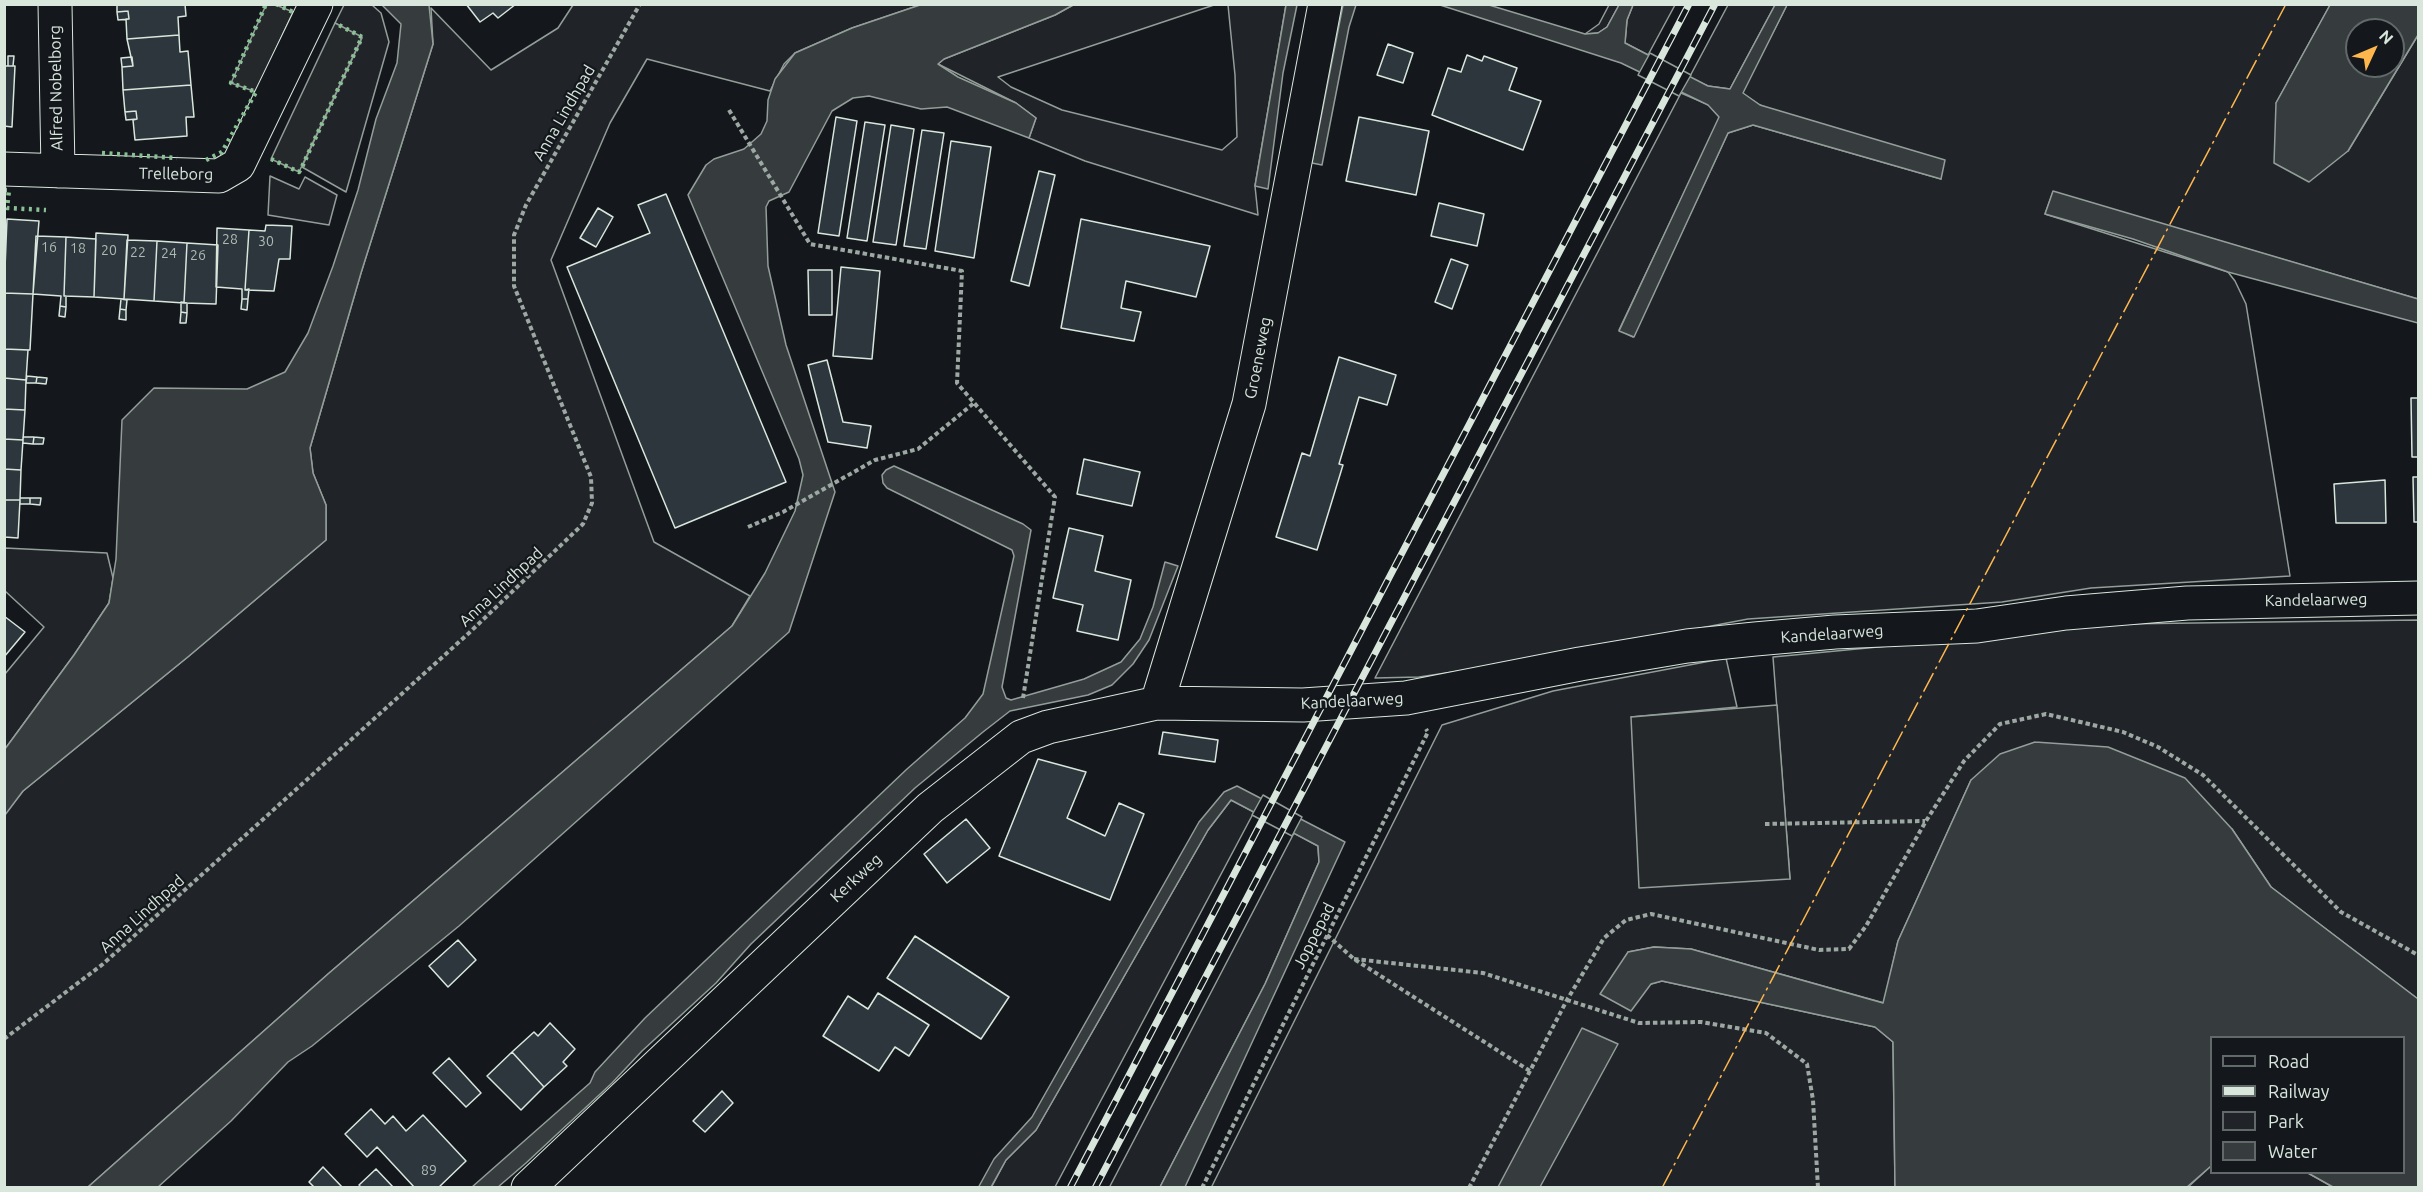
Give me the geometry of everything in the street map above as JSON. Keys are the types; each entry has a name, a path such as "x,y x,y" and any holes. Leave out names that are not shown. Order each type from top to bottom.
{"street":[{"name":"Alfred Nobelborg","path":"55,4 58,171"},
{"name":"Trelleborg","path":"4,169 219,176 238,165 316,4"},
{"name":"Groeneweg","path":"1157,703 1249,404 1325,4"},
{"name":"Kandelaarweg","path":"1250,704 1349,704 1406,698 1580,664 1687,646 1755,639 1835,632 1977,626 2066,613 2187,603 2418,598"},
{"name":"Kerkweg","path":"528,1188 930,808 1021,737 1082,718 1157,703 1250,704"}],"path":[{"name":"Anna Lindhpad","path":"4,1039 111,958 470,633 583,524 591,503 591,477 514,286 514,235 535,188 640,4"},
{"path":"729,110 782,194 810,244 962,271 957,383 1055,497 1023,683 1021,737"},
{"path":"748,526 783,512 874,460 918,449 974,403"},
{"name":"Joppepad","path":"1202,1188 1428,732 1406,698"},
{"path":"1469,1188 1567,1000 1604,938 1626,920 1651,914 1819,950 1849,948 1866,926 1926,821 1964,761 2000,724 2046,714 2123,732 2158,747 2204,775 2341,912 2418,955"},
{"path":"1765,824 1926,821"},
{"path":"1327,935 1354,959 1530,1071"},
{"path":"1354,959 1484,973 1639,1023 1701,1022 1766,1033 1807,1064 1813,1100 1818,1188"}],"green space":[{"path":"344,5 372,5 381,13 389,42 346,192 302,167 362,38 335,23"},
{"path":"573,5 920,5 852,28 795,53 784,64 770,91 647,59 610,123 551,260 654,542 750,596 732,626 328,974 88,1187 5,1187 4,815 23,791 189,656 326,540 326,505 313,473 310,448 361,273 433,44 431,8 491,70 558,28"},
{"path":"1073,5 1214,5 998,77 1011,87 1062,110 1222,150 1237,137 1235,75 1228,5 1286,5 1255,186 1258,215 1085,161 1029,138 1036,118 1016,103 938,64 944,59 1055,15"},
{"path":"1609,5 1619,5 1607,27 1598,33 1585,34 1599,24"},
{"path":"1633,5 1675,5 1648,55 1625,43 1627,20"},
{"path":"1728,5 1775,5 1730,89 1708,86 1689,78"},
{"path":"1787,5 2330,5 2276,103 2348,151 2392,78 2405,78 2405,57 2418,35 2418,299 2053,192 2045,214 2228,272 2235,281 2246,304 2290,576 2091,588 2002,602 1748,619 1527,661 1419,677 1375,678 1681,93 1709,105 1720,117 1619,330 1633,337 1728,133 1753,125 1941,179 1760,105 1742,93"},
{"path":"270,176 299,189 305,177 337,195 329,225 268,215"},
{"path":"5,548 107,553 113,578 109,603 5,749 5,674 44,627 5,591"},
{"path":"2418,620 2418,999 2271,887 2232,829 1971,780 1898,941 1884,1003 1691,949 1654,947 1628,952 1651,984 1662,981 1875,1027 1893,1042 1895,1187 1211,1188 1442,725 1553,691 1726,658 1737,707 1631,717 1790,879 1773,657 2119,624"},
{"path":"1231,800 1254,812 1055,1187 991,1188 1006,1160 1036,1130 1208,830"},
{"path":"1294,833 1318,846 1319,862 1265,984 1160,1187 1109,1188"},
{"path":"2210,1167 2210,1174 2310,1174 2333,1187 2187,1188"}],"shaded area":[{"path":"266,5 276,5 293,12 256,92 231,83"},
{"path":"335,23 362,37 299,172 271,159"},
{"path":"1777,705 1790,879 1639,888 1631,717"}],"water":[{"path":"382,5 429,5 433,44 361,273 310,448 313,473 326,505 326,540 189,656 23,791 5,815 5,749 109,603 116,559 122,420 154,388 247,389 285,372 308,333 333,266 358,190 376,119 397,63 401,24"},
{"path":"920,5 1073,5 1055,15 944,59 938,64 958,77 1016,103 1036,118 1029,138 947,107 921,109 869,96 853,98 832,111 789,192 769,201 766,207 768,266 786,345 835,492 789,632 459,926 312,1046 288,1062 231,1121 158,1187 88,1187 328,974 732,626 765,573 795,511 803,475 799,459 688,195 706,165 714,159 744,149 761,134 767,121 768,100 775,79 795,53 852,28"},
{"path":"1286,5 1297,5 1283,73 1268,189 1255,186"},
{"path":"1343,5 1356,5 1349,27 1322,165 1312,163"},
{"path":"1440,5 1489,5 1585,34 1598,33 1607,27 1619,5 1633,5 1627,20 1625,43 1708,86 1730,89 1775,5 1787,5 1743,93 1760,105 1945,160 1941,179 1753,125 1728,133 1634,337 1619,331 1719,117 1708,105 1621,63"},
{"path":"2330,5 2418,5 2418,35 2405,57 2405,18 2345,18 2345,78 2392,78 2348,151 2309,182 2274,163 2276,103"},
{"path":"2053,191 2418,299 2418,323 2228,272 2133,239 2045,214"},
{"path":"894,466 1023,524 1031,530 1002,687 1006,698 1011,700 1084,679 1121,662 1140,639 1153,607 1165,562 1178,566 1149,640 1133,664 1112,685 1088,695 1010,711 983,732 915,788 751,944 716,983 526,1163 498,1187 472,1187 590,1083 595,1072 645,1018 907,769 965,718 983,694 1014,556 1012,550 887,488 883,483 882,475"},
{"path":"2035,742 2108,747 2185,778 2232,829 2271,887 2418,999 2418,1187 2333,1187 2310,1174 2405,1174 2405,1036 2210,1036 2210,1167 2187,1187 1895,1187 1893,1042 1875,1027 1662,981 1651,984 1631,1011 1600,994 1628,952 1654,947 1691,949 1883,1003 1898,941 1971,780 2000,754"},
{"path":"1237,786 1345,842 1185,1187 1160,1187 1265,984 1319,862 1318,846 1231,800 1208,830 1036,1130 1006,1160 991,1187 978,1188 994,1159 1032,1117 1199,822 1224,792"},
{"path":"1582,1028 1618,1044 1540,1187 1498,1187"}],"pier":[{"path":"1650,53 1691,75 1679,96 1638,75"},
{"path":"1263,795 1302,817 1292,836 1252,815"}],"building":[{"path":"117,4 185,4 186,16 178,17 179,35 127,39 128,11 117,12"},
{"path":"466,4 516,4 498,18 493,13 480,22"},
{"path":"128,11 129,19 118,20 117,12"},
{"path":"179,35 180,52 188,51 191,85 123,90 122,67 133,66 127,39"},
{"path":"1388,44 1413,53 1403,83 1377,75"},
{"path":"1467,55 1482,61 1484,56 1517,68 1509,90 1541,101 1523,150 1432,115 1448,68 1461,72"},
{"path":"8,56 14,56 13,66 8,66"},
{"path":"132,57 133,66 122,67 121,58"},
{"path":"4,66 15,66 12,127 4,126"},
{"path":"191,85 194,117 186,117 187,136 135,140 133,120 137,119 136,111 125,112 123,90"},
{"path":"136,111 137,119 126,120 125,112"},
{"path":"836,117 857,121 839,236 818,233"},
{"path":"1359,117 1429,131 1416,195 1346,181"},
{"path":"865,122 885,125 867,241 847,238"},
{"path":"891,125 914,129 896,245 873,242"},
{"path":"922,130 944,133 926,249 904,246"},
{"path":"951,141 991,147 974,258 935,251"},
{"path":"1039,171 1055,175 1029,286 1011,281"},
{"path":"666,194 786,482 675,528 567,267 650,233 638,205"},
{"path":"1439,203 1484,214 1477,246 1431,236"},
{"path":"598,208 613,217 596,247 580,238"},
{"path":"7,219 39,221 33,294 4,293"},
{"path":"1081,219 1210,246 1196,297 1126,281 1121,308 1141,312 1134,341 1061,328"},
{"path":"266,225 292,226 290,259 279,259 274,291 245,290 249,230 265,231"},
{"path":"217,228 249,230 245,290 249,289 248,299 242,299 242,289 216,287"},
{"path":"96,233 128,235 124,299 94,297"},
{"path":"36,236 66,237 64,296 66,296 66,307 60,306 61,296 33,294"},
{"path":"66,237 96,239 94,297 64,296"},
{"path":"127,240 157,241 154,301 124,299"},
{"path":"157,241 187,243 184,303 154,301"},
{"path":"187,243 218,245 216,304 184,303"},
{"path":"1451,259 1468,265 1452,309 1435,302"},
{"path":"841,267 880,271 872,359 833,356"},
{"path":"808,270 832,270 832,315 809,315"},
{"path":"4,293 33,294 30,350 4,349"},
{"path":"121,299 127,300 126,310 120,309"},
{"path":"242,299 248,299 247,310 241,309"},
{"path":"181,302 187,303 187,313 181,312"},
{"path":"60,306 66,307 65,317 59,316"},
{"path":"120,309 126,310 126,320 119,319"},
{"path":"181,312 187,313 186,323 180,323"},
{"path":"4,349 28,350 26,380 4,378"},
{"path":"1339,357 1396,375 1387,405 1359,397 1339,464 1343,465 1317,550 1276,537 1302,453 1310,456"},
{"path":"827,360 843,422 871,426 867,448 828,442 808,365"},
{"path":"27,376 37,377 36,383 26,383"},
{"path":"37,377 47,378 46,384 36,383"},
{"path":"4,378 26,380 25,410 4,409"},
{"path":"2411,398 2418,398 2418,457 2412,457"},
{"path":"4,409 25,410 23,440 4,439"},
{"path":"23,437 34,437 33,444 23,443"},
{"path":"34,437 44,438 43,444 33,444"},
{"path":"4,439 23,440 21,470 4,469"},
{"path":"1084,459 1140,472 1132,506 1077,494"},
{"path":"4,469 21,470 20,500 4,500"},
{"path":"2413,477 2418,477 2418,522 2414,522"},
{"path":"2385,480 2386,523 2336,523 2334,484"},
{"path":"20,498 30,498 30,504 20,504"},
{"path":"30,498 41,498 40,505 30,504"},
{"path":"4,500 20,500 18,538 4,537"},
{"path":"1069,528 1103,536 1095,571 1131,580 1118,640 1077,631 1083,605 1053,598"},
{"path":"4,616 25,632 4,657"},
{"path":"1163,732 1218,740 1215,762 1159,754"},
{"path":"1038,759 1086,772 1067,818 1105,836 1119,803 1144,814 1110,900 999,856"},
{"path":"966,819 990,848 947,883 924,854"},
{"path":"915,936 1009,997 981,1039 887,978"},
{"path":"458,940 476,960 448,987 429,966"},
{"path":"878,993 929,1025 909,1056 895,1047 879,1071 823,1036 848,996 868,1009"},
{"path":"550,1023 575,1049 563,1062 567,1066 544,1087 512,1052 534,1032 538,1036"},
{"path":"512,1052 544,1087 521,1110 487,1076"},
{"path":"449,1058 481,1093 466,1107 433,1073"},
{"path":"722,1091 733,1103 705,1132 693,1121"},
{"path":"371,1109 385,1124 393,1116 406,1131 423,1115 466,1161 438,1188 415,1188 377,1147 367,1157 345,1134"},
{"path":"323,1167 343,1188 315,1188 309,1182"},
{"path":"376,1169 394,1188 362,1188 359,1185"}],"railway":[{"path":"1070,1188 1689,4"},
{"path":"1095,1188 1715,4"}],"hedge":[{"path":"206,160 222,152 256,92 231,83 266,4"},
{"path":"276,4 293,12"},
{"path":"271,159 299,172 302,167 362,37 335,23"},
{"path":"102,153 177,158"},
{"path":"4,190 9,190 7,208 46,210"}],"power":[{"path":"1662,1188 2286,4"}]}
